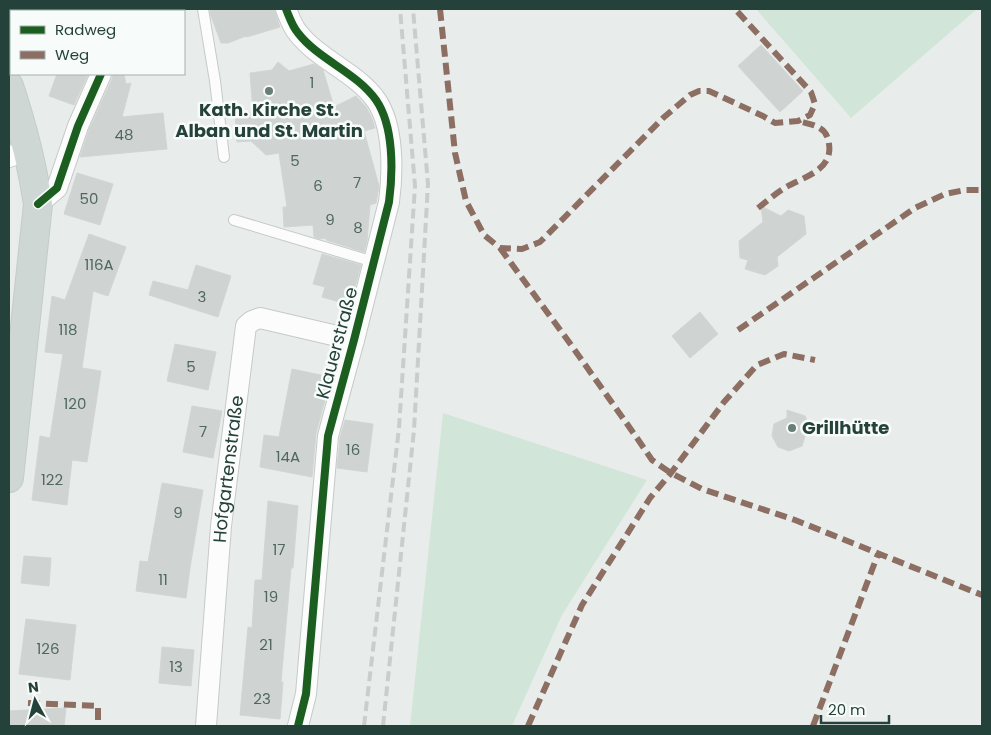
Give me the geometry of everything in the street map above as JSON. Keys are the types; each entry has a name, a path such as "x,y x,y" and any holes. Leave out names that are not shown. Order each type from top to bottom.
{"main road":[{"path":"9,86 19,154 34,178 38,204 9,478"}],"street":[{"name":"Klauerstraße","path":"286,9 297,32 312,48 355,80 377,102 389,137 391,163 389,202 328,436 306,694 298,726"},
{"path":"38,204 57,188 78,126 102,75"},
{"name":"Hofgartenstraße","path":"206,726 221,526 246,326 252,320 260,318 354,340"}],"lane":[{"path":"203,9 215,81 224,157"},
{"path":"234,220 374,262"}],"green space":[{"path":"756,9 977,9 851,118"},
{"path":"443,413 647,480 562,615 512,726 410,726"}],"building":[{"path":"210,9 274,9 280,27 228,43 221,43"},
{"path":"761,45 803,91 780,112 738,66"},
{"path":"278,62 289,71 314,64 323,70 334,107 356,96 371,116 375,128 364,131 379,186 376,203 370,205 367,241 364,252 326,240 326,238 314,237 313,225 284,227 283,207 287,207 279,153 266,155 251,141 237,142 235,114 253,112 250,73 272,70"},
{"path":"57,75 88,75 74,105 49,96"},
{"path":"113,75 124,75 126,84 131,83 122,117 163,113 167,149 80,157 89,130"},
{"path":"77,173 113,184 100,225 64,214"},
{"path":"761,206 781,216 788,210 804,216 806,234 777,257 778,266 765,275 745,269 748,260 740,258 739,241 763,222"},
{"path":"89,234 126,247 108,296 93,291 82,368 101,371 87,462 72,460 67,505 32,500 40,436 50,438 63,354 45,352 52,296 65,300"},
{"path":"322,254 361,265 350,305 322,297 325,287 313,284"},
{"path":"196,265 231,276 218,317 149,295 153,281 188,290"},
{"path":"700,312 718,334 690,358 672,336"},
{"path":"175,344 216,352 208,390 167,381"},
{"path":"292,369 330,377 316,433 312,477 260,467 264,435 279,437"},
{"path":"192,406 222,411 213,458 183,452"},
{"name":"Grillhütte","path":"787,410 805,416 812,432 806,433 802,446 789,451 778,447 772,436 774,424 787,418"},
{"path":"345,420 373,424 367,472 337,468 340,438"},
{"path":"162,483 203,490 186,598 136,591 140,561 148,562"},
{"path":"268,501 298,506 281,682 283,682 280,719 240,715 248,627 252,628 255,580 262,580"},
{"path":"24,556 51,558 49,586 21,583"},
{"path":"26,619 76,625 70,680 19,674"},
{"path":"162,647 194,650 191,686 159,683"},
{"path":"66,708 64,726 9,726 9,711"}],"railway":[{"path":"364,726 399,428 415,186 400,9"},
{"path":"383,726 414,430 428,184 413,9"}],"marked path":[{"path":"440,9 455,153 466,201 484,235 500,248 522,249 540,242 663,118 690,95 699,91 709,91 775,123 798,121 810,115 815,104 811,92 735,9"},
{"path":"758,208 782,189 816,172 826,160 829,153 829,144 825,133 818,127 798,121"},
{"path":"738,330 915,208 945,194 965,190 982,190"},
{"path":"500,248 652,460 671,473 702,489 795,520 982,595"},
{"path":"528,726 582,605 650,498 724,402 757,365 784,354 815,360"},
{"path":"813,726 878,554"},
{"path":"28,703 98,706 98,726"}],"cycle path":[{"path":"286,9 298,33 316,51 368,90 376,100 386,123 391,150 389,202 328,436 306,694 298,726"},
{"path":"38,204 57,188 78,126 101,75"}],"place":[{"name":"Kath. Kirche St. Alban und St. Martin","path":"269,91"},
{"name":"Grillhütte","path":"792,428"}]}
